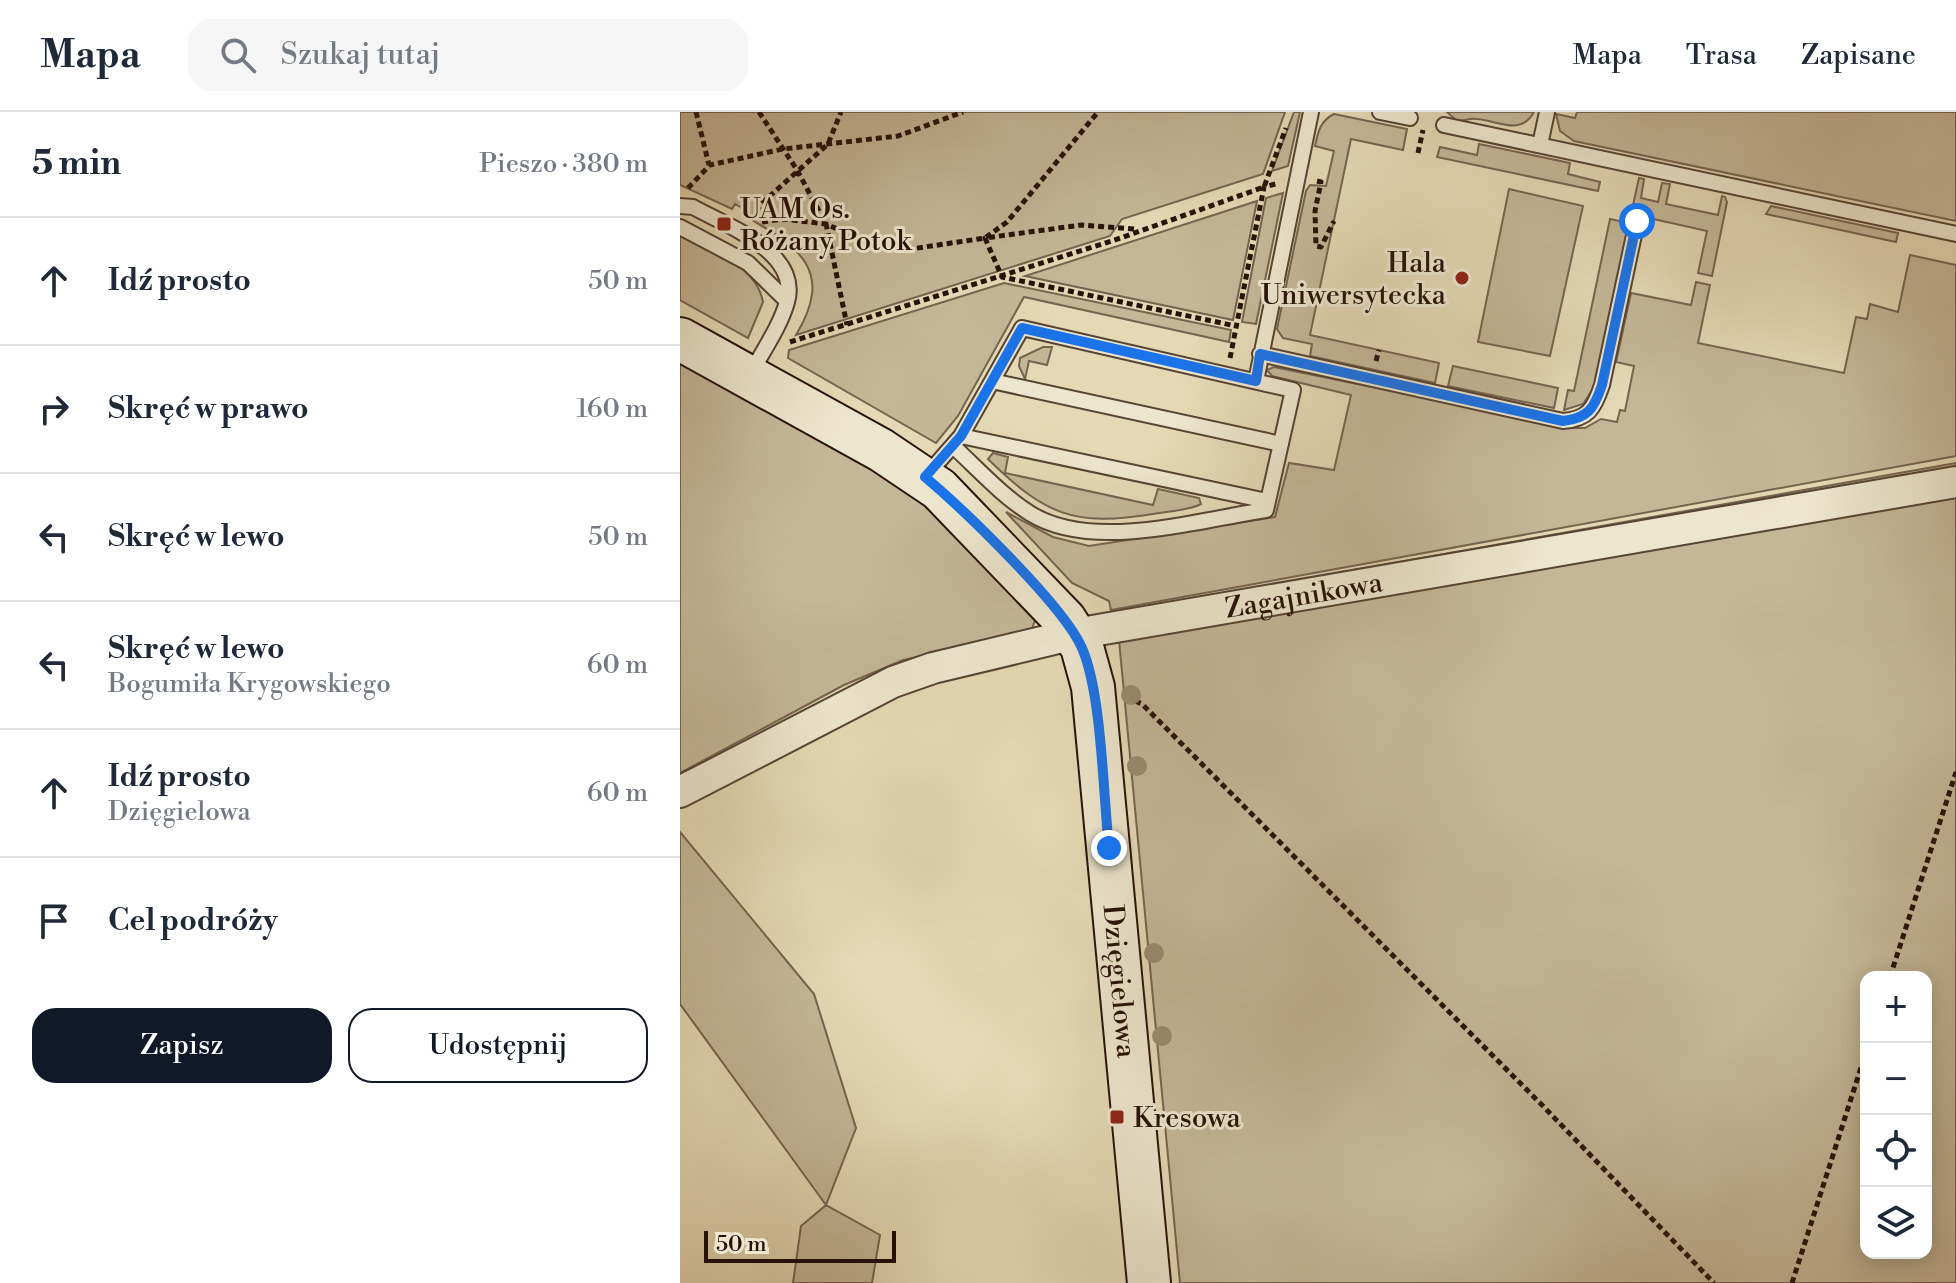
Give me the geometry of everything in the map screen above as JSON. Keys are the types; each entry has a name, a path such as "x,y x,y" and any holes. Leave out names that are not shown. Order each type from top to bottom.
{"street":[{"path":"680,339 755,365 925,477 1053,606 1075,634"},
{"name":"Zagajnikowa","path":"680,792 893,682 933,668 1075,634 1956,482"},
{"name":"Dzięgielowa","path":"1075,634 1093,687 1149,1283"}],"lane":[{"path":"1256,381 1311,112"},
{"path":"1380,112 1410,118"},
{"path":"1540,145 1547,112"},
{"path":"1444,125 1956,234"},
{"path":"680,206 693,207 765,249 787,276 787,301 755,365"},
{"path":"1260,354 1563,421 1582,419 1594,407 1602,385 1637,221"},
{"path":"680,227 748,263 787,301"},
{"path":"925,477 957,441 1022,328 1293,390 1266,510 1113,533 1075,531 1033,515 1007,497 957,441"},
{"path":"992,381 1281,444"},
{"path":"957,441 1267,501"}],"path":[{"path":"696,112 710,165"},
{"path":"759,112 797,170 826,224 847,325"},
{"path":"841,112 828,144 762,203 749,224 783,219 826,224 872,244 911,249 1081,225 1136,229"},
{"path":"685,191 710,165 783,149 898,136 963,112"},
{"path":"985,238 1007,222 1098,112"},
{"path":"1227,375 1264,187 1288,123"},
{"path":"1418,153 1423,130"},
{"path":"1297,179 1321,182 1315,211 1316,246 1321,247 1334,221"},
{"path":"755,365 781,364 786,344 1002,277 1273,185"},
{"path":"985,238 1002,277"},
{"path":"1002,277 1236,326"},
{"path":"1119,709 1118,693 1142,704 1530,1093 1714,1283"},
{"path":"1892,971 1956,772"},
{"path":"1792,1283 1860,1071"}],"shaded area":[{"path":"680,112 1285,112 1263,174 1122,219 1110,236 796,335 812,293 811,277 805,263 781,239 745,216 747,211 735,204 732,209 680,185"},
{"path":"1294,112 1300,112 1288,166 1272,171"},
{"path":"1447,112 1534,112 1522,124 1508,125 1474,119 1457,121"},
{"path":"1577,112 1956,112 1956,221 1574,141 1560,131 1556,114 1575,118"},
{"path":"1334,114 1407,129 1403,150 1351,139 1310,335 1439,363 1435,383 1310,356 1312,344 1283,338 1277,329 1306,191 1310,185 1326,186 1334,151 1315,146 1323,124"},
{"path":"1479,144 1570,163 1568,174 1600,182 1598,191 1437,157 1440,147 1477,155"},
{"path":"1639,178 1644,179 1641,198 1658,202 1662,183 1670,184 1666,204 1718,215 1722,196 1725,197 1727,202 1712,276 1698,273 1707,231 1631,214"},
{"path":"1509,189 1583,206 1550,356 1478,342"},
{"path":"1283,193 1256,324 1242,322 1266,198"},
{"path":"1257,201 1233,320 1025,276"},
{"path":"1771,206 1898,233 1896,242 1766,214"},
{"path":"1610,219 1629,223 1595,386 1583,404 1564,410 1568,390 1574,391"},
{"path":"680,234 742,268 759,289 763,302 748,338 680,300"},
{"path":"1910,255 1956,265 1956,456 1111,610 1109,601 1072,583 1006,512 1053,537 1089,546 1275,517 1289,463 1334,470 1351,395 1272,376 1267,370 1274,367 1574,428 1585,428 1601,419 1617,422 1620,410 1625,411 1634,366 1616,362 1631,293 1691,305 1696,282 1710,285 1698,343 1844,373 1856,317 1867,319 1870,304 1898,312"},
{"path":"1004,283 1231,330 1229,342 1024,297 958,416 936,443 788,358 789,350"},
{"path":"1043,347 1052,347 1047,365 1029,361 1025,379 1019,366 1020,358"},
{"path":"680,354 897,473 1037,614 1032,629 1025,634 903,660 844,685 680,773"},
{"path":"1453,366 1558,388 1554,408 1448,386"},
{"path":"993,453 1008,457 1005,473 1153,505 1158,489 1199,498 1201,504 1126,518 1081,517 1044,504 1027,493 988,459"},
{"path":"1956,463 1956,472 1292,581"},
{"path":"1956,493 1956,1283 1180,1283 1119,640"},
{"path":"680,832 814,994 856,1128 826,1205 680,1004"},
{"path":"826,1205 880,1235 872,1283 793,1283 801,1226"}],"place":[{"name":"UAM Os. Różany Potok","path":"724,224"},
{"name":"Hala Uniwersytecka","path":"1462,278"},
{"name":"Kresowa","path":"1117,1117"}],"route":[{"path":"1109,848 1093,687 1082,647 1053,606 925,477 961,436 1022,328 1256,381 1260,354 1563,421 1582,419 1594,407 1602,385 1637,221"}]}
